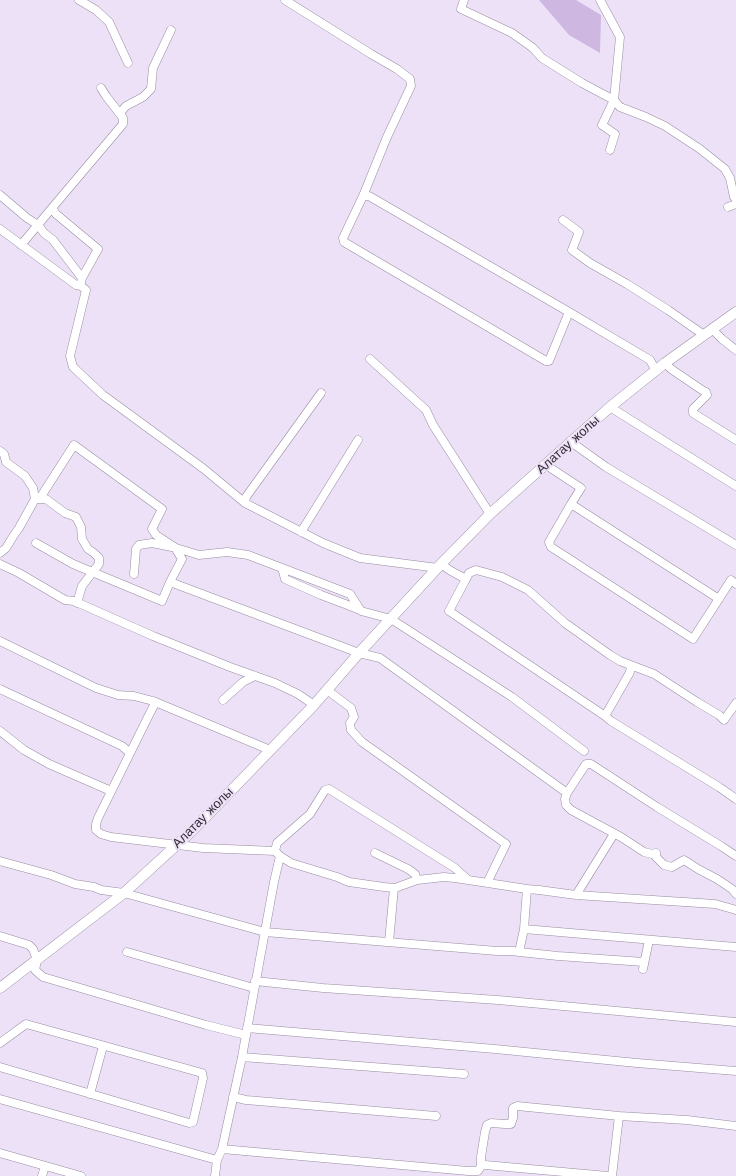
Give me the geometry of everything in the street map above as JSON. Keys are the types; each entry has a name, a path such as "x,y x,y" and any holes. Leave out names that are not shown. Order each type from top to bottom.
{"main road":[{"name":"Алатау жолы","path":"0,988 124,894 193,830 314,705 359,653 490,514 610,407 665,363 736,312"}],"street":[{"path":"79,0 96,10 109,22 128,63"},
{"path":"285,0 397,69 410,79 411,86 387,137 363,196 344,235 344,242 543,360 549,361 569,312"},
{"path":"464,0 462,9 479,22 512,33 532,48 542,58 582,83 614,100 620,107 665,126 700,149 725,169 730,178 734,197 736,199"},
{"path":"600,0 620,37 614,100 602,125 614,134 610,150"},
{"path":"120,113 126,106 143,97 151,89 153,68 171,30"},
{"path":"21,245 123,124 124,118 101,88"},
{"path":"0,195 38,225 44,233 53,240 82,282 86,290 70,356 74,367 103,395 204,469 245,503 301,532 360,558 438,568 451,571 466,579"},
{"path":"363,196 369,196 650,360 656,370"},
{"path":"728,207 736,204"},
{"path":"0,229 76,285 82,282 98,249 56,214 52,208"},
{"path":"563,220 579,232 572,250 590,263 668,310 722,339 736,350"},
{"path":"370,359 426,410 433,425 490,514"},
{"path":"665,363 671,369 706,392 706,395 693,409 693,413 736,440"},
{"path":"245,503 246,497 321,393"},
{"path":"610,407 736,486"},
{"path":"301,532 358,440"},
{"path":"571,442 606,466 736,545"},
{"path":"0,553 6,548 74,445 162,509 152,529 156,535 176,548 182,559 162,601 73,564 36,543"},
{"path":"0,451 4,454 6,462 24,476 33,488 38,499"},
{"path":"546,465 581,488 549,542 551,547 693,639 731,580 736,584"},
{"path":"38,499 46,499 65,513 76,517 80,527 82,539 88,549 99,558 99,564 82,586 78,603"},
{"path":"571,504 719,599"},
{"path":"134,574 136,549 139,545 152,543 199,555 227,552 248,555 282,568 285,579 388,622 512,697 584,751"},
{"path":"0,564 20,573 65,600 74,601 153,636 275,683 298,694 314,705"},
{"path":"736,703 734,711 724,720 719,715 654,674 620,661 610,655 565,623 528,590 502,577 476,570 468,574 449,611 611,721 736,799"},
{"path":"170,582 359,653 380,658 567,793"},
{"path":"0,641 96,688 118,695 134,696 153,701 270,750"},
{"path":"605,716 632,666"},
{"path":"223,700 243,682 255,676"},
{"path":"0,689 122,746 130,753"},
{"path":"327,690 351,708 354,717 350,723 351,730 362,742 506,844 487,883"},
{"path":"153,701 154,705 98,818 96,830 101,834 111,837 203,848 277,853 291,863 349,882 394,888 417,880 444,877 576,895 715,904 736,910 736,894 732,889 717,879 684,860 672,867 664,865 656,857 656,853 652,854 644,852 570,810 566,805 565,799 567,793 586,764 591,764 736,856"},
{"path":"0,732 24,750 49,764 111,791"},
{"path":"215,1176 242,1057 274,882 277,843 310,814 325,790 329,789 455,868 468,880"},
{"path":"576,895 614,834"},
{"path":"375,853 408,869 415,874 417,880"},
{"path":"0,861 50,875 75,884 124,894 264,932 497,951 513,951 643,966 649,940"},
{"path":"389,942 394,888"},
{"path":"519,952 524,929 527,889"},
{"path":"524,929 736,947"},
{"path":"0,936 29,945 34,949 37,960 35,970 43,977 206,1025 246,1032 495,1048 637,1063 736,1071"},
{"path":"127,952 255,984 498,1000 736,1022"},
{"path":"0,1043 26,1024 202,1073 203,1078 193,1122 189,1123 0,1067"},
{"path":"90,1094 103,1046"},
{"path":"242,1057 464,1074"},
{"path":"233,1097 246,1100 436,1116"},
{"path":"0,1099 218,1160"},
{"path":"222,1149 478,1171 481,1166 481,1157 487,1125 491,1122 510,1124 513,1118 513,1108 517,1106 619,1116 687,1120 736,1126"},
{"path":"612,1176 619,1116"},
{"path":"0,1153 81,1176"},
{"path":"481,1166 485,1165 608,1176"},
{"path":"42,1176 46,1166"}],"shaded area":[{"path":"539,0 576,0 601,15 600,53 569,35"}]}
